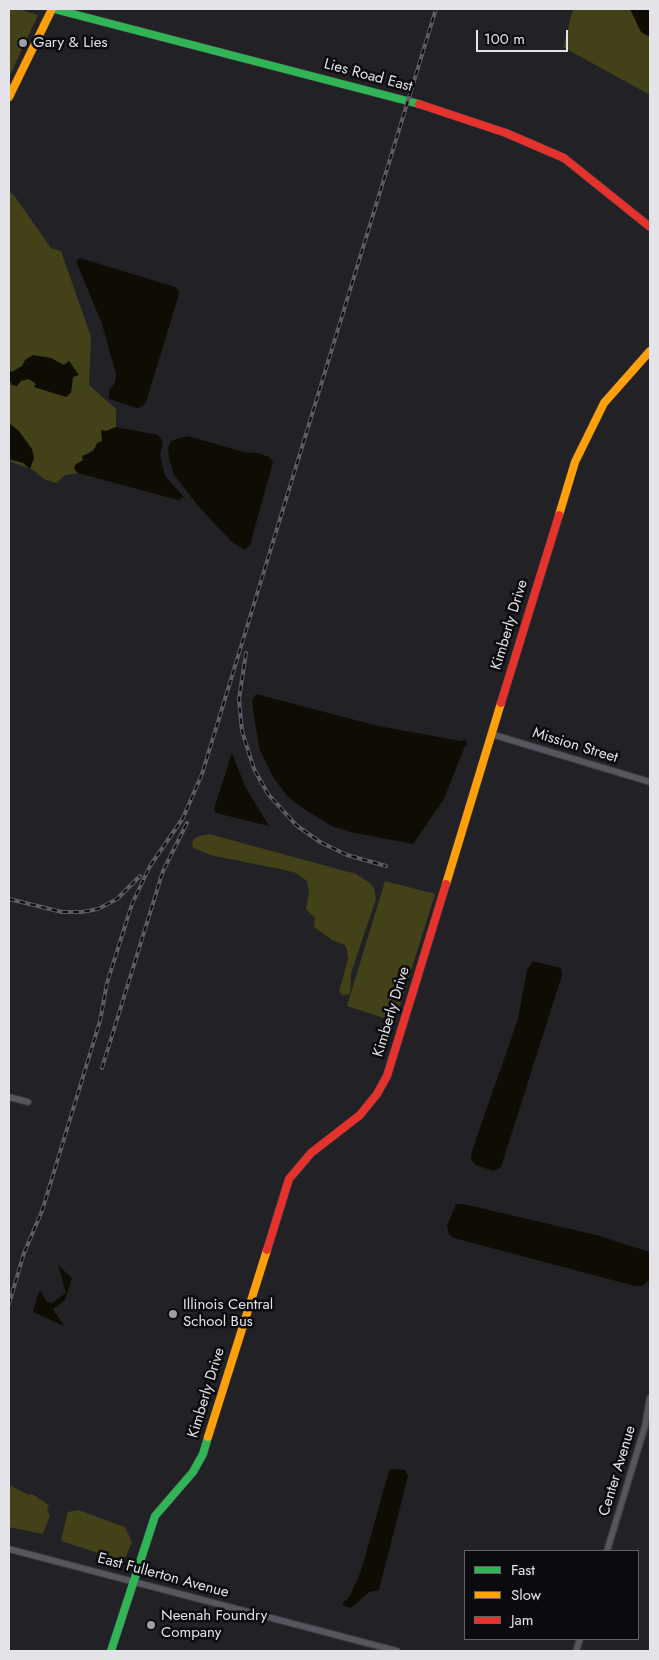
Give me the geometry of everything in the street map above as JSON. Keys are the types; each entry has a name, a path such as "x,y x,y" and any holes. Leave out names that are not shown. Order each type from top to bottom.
{"street":[{"path":"9,97 53,9"},
{"name":"Lies Road East","path":"53,9 408,100 506,133 564,158 650,227"},
{"name":"Kimberly Drive","path":"111,1651 132,1581 155,1516 193,1472 203,1454 289,1179 305,1158 360,1115 377,1094 386,1076 578,455 604,404 650,351"},
{"name":"Mission Street","path":"492,734 650,782"},
{"path":"9,1097 28,1102"},
{"name":"Center Avenue","path":"607,1550 647,1426 650,1398"},
{"name":"East Fullerton Avenue","path":"9,1548 397,1651"}],"shaded area":[{"path":"9,9 19,9 38,15 9,77"},
{"path":"573,9 650,9 650,95 563,47"},
{"path":"630,9 650,9 650,37 641,32"},
{"path":"9,192 13,194 51,248 61,251 91,337 89,385 116,409 116,427 87,455 78,473 65,475 56,483 44,479 33,470 9,461"},
{"path":"80,258 175,287 178,290 179,294 146,402 143,406 137,408 109,399 109,391 115,382 116,374 102,324 76,261"},
{"path":"33,355 51,358 64,365 69,361 79,375 73,377 71,393 66,397 34,387 36,384 29,379 21,381 17,386 12,385 9,379 9,370 12,372 22,366 25,360"},
{"path":"9,423 19,431 32,449 34,458 30,469 23,463 9,459"},
{"path":"116,427 158,435 163,442 160,456 165,476 184,497 178,500 78,473 74,469 75,465 83,460 82,456 94,451 97,443 102,441 101,430 106,431"},
{"path":"187,436 244,452 258,453 269,457 273,462 250,545 245,550 232,542 199,507 174,475 168,448 171,441"},
{"path":"256,694 378,726 461,741 466,739 467,745 464,748 444,799 413,844 334,827 288,797 273,777 259,748 252,701"},
{"path":"232,753 245,786 269,826 216,813 214,809"},
{"path":"209,834 356,874 370,883 374,888 376,899 351,973 350,994 343,995 339,992 348,959 347,950 345,945 332,940 314,927 315,918 306,909 309,892 307,881 296,873 210,855 192,847 193,840"},
{"path":"385,881 435,894 396,1019 390,1020 347,1006"},
{"path":"533,961 561,968 562,975 501,1167 494,1171 475,1165 471,1159 472,1151 518,1019 527,970"},
{"path":"456,1204 463,1204 596,1235 650,1252 650,1280 642,1286 635,1286 454,1238 449,1235 447,1226"},
{"path":"58,1265 72,1278 65,1300 53,1309 64,1326 33,1312 39,1292 41,1292 47,1302 52,1303 66,1293"},
{"path":"390,1470 405,1470 408,1476 379,1590 369,1592 351,1608 343,1605 343,1603 350,1596 362,1568 388,1474"},
{"path":"9,1485 29,1495 32,1494 49,1505 47,1510 50,1515 43,1534 9,1527"},
{"path":"78,1510 125,1527 132,1542 126,1556 122,1560 61,1541 68,1512"}],"railway":[{"path":"9,1304 24,1253 42,1211 100,1021 107,983 132,904 150,866 183,818 202,774 436,9"},
{"path":"246,653 239,699 242,731 254,769 268,794 296,825 320,842 347,855 386,866"},
{"path":"102,1068 163,871 187,823"},
{"path":"9,899 62,912 82,912 98,909 117,899 140,876"}],"traffic: fast":[{"path":"54,9 419,104"},
{"path":"111,1651 155,1516 193,1472 203,1454 208,1437"}],"traffic: slow":[{"path":"9,97 52,9"},
{"path":"559,515 575,462 604,403 650,351"},
{"path":"446,884 501,703"},
{"path":"208,1437 267,1250"}],"traffic: jam":[{"path":"419,104 506,133 564,158 650,227"},
{"path":"501,703 559,515"},
{"path":"267,1250 289,1179 311,1153 360,1115 377,1094 387,1076 446,884"}],"place":[{"name":"Gary & Lies","path":"23,43"},
{"name":"Illinois Central School Bus","path":"173,1314"},
{"name":"Neenah Foundry Company","path":"151,1625"}]}
